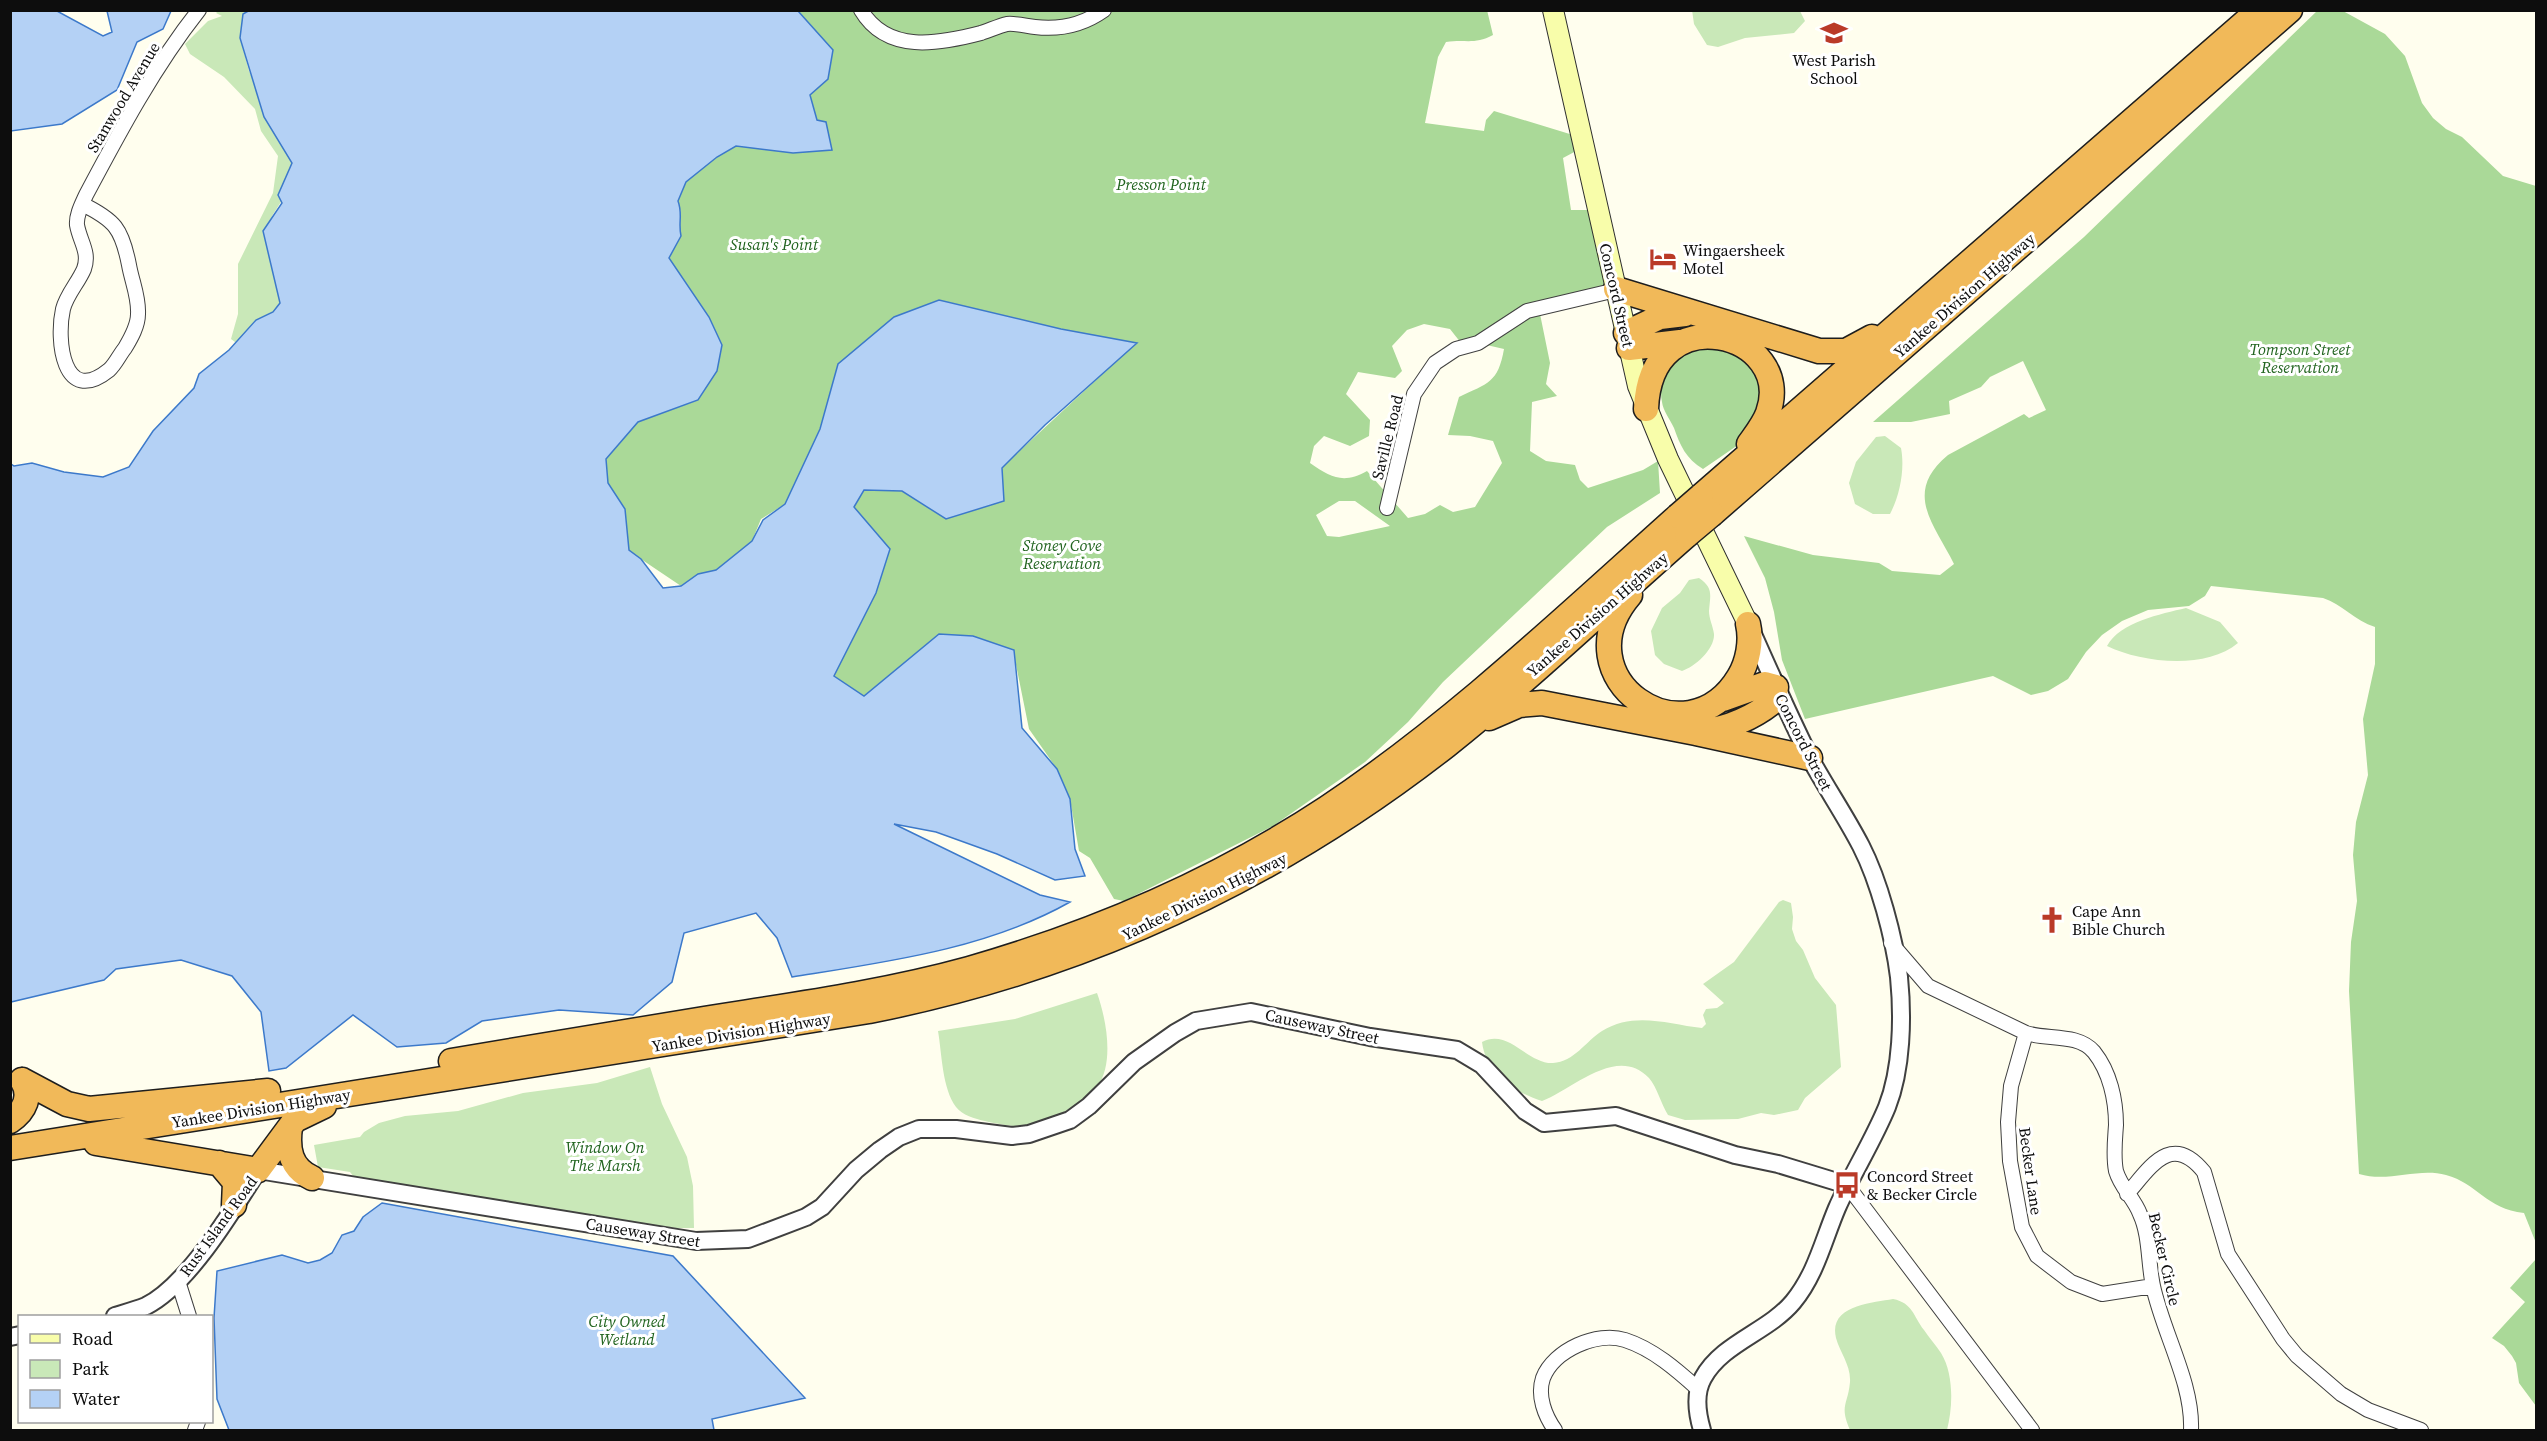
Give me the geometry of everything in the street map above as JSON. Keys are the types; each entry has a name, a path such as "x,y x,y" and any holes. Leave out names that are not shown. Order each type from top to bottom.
{"highway":[{"name":"Yankee Division Highway","path":"10,1149 869,1011 1011,976 1110,941 1224,889 1292,852 1382,793 1478,718 1706,501 2259,10"},
{"name":"Yankee Division Highway","path":"1706,501 2290,10"},
{"path":"1616,290 1801,347 1823,352 1846,351 1878,332 1995,242"},
{"path":"1627,340 1660,317 1693,314"},
{"path":"1627,340 1682,342 1713,336 1737,342 1752,352 1762,364 1771,392 1768,414 1759,430 1706,501"},
{"path":"1646,409 1650,377 1666,353 1682,342"},
{"path":"1682,526 1618,611 1609,636 1611,662 1619,681 1628,693 1651,709 1682,714 1765,684 1776,687 1774,701 1750,718 1716,730 1696,733"},
{"name":"Yankee Division Highway","path":"10,1132 850,996 966,969 1117,918 1239,860 1325,809 1445,720 1682,526"},
{"path":"1718,701 1731,689 1744,666 1749,642 1748,624"},
{"path":"1382,793 1485,720 1519,705 1551,705 1810,758"},
{"path":"10,1149 99,1143 258,1170 300,1116 318,1108 477,1074"},
{"path":"16,1077 59,1101 89,1109 268,1091"},
{"path":"10,1121 17,1116 27,1100 27,1088 16,1077"},
{"path":"290,1127 289,1144 293,1161 300,1171 312,1178"},
{"path":"219,1163 235,1182 234,1205"}],"main road":[{"name":"Concord Street","path":"1553,10 1638,386 1646,409 1748,624"}],"street":[{"name":"Stanwood Avenue","path":"82,204 131,111 166,54 199,10"},
{"path":"861,10 875,29 889,38 905,42 961,38 1008,24 1058,28 1080,24 1104,10"},
{"path":"82,204 106,216 121,234 137,294 138,317 131,338 110,369 92,380 79,380 68,373 63,362 61,336 63,310 71,288 83,271 87,256 77,226 82,204"},
{"name":"Saville Road","path":"1387,508 1414,394 1434,363 1456,349 1478,343 1527,311 1616,290"},
{"name":"Concord Street","path":"1698,1389 1714,1363 1775,1320 1806,1284 1818,1261 1847,1185 1886,1109 1897,1074 1900,1049 1899,977 1879,888 1861,846 1810,758 1748,624"},
{"path":"1891,943 1928,986 2026,1033"},
{"name":"Causeway Street","path":"258,1170 696,1241 748,1239 784,1227 812,1214 880,1150 899,1137 919,1129 956,1130 1011,1136 1029,1134 1070,1120 1089,1106 1151,1048 1196,1021 1226,1015 1263,1013 1370,1037 1457,1050 1482,1065 1525,1112 1544,1123 1616,1116 1736,1155 1778,1164 1847,1185"},
{"name":"Becker Circle","path":"2026,1033 2038,1037 2078,1041 2089,1047 2101,1064 2113,1094 2116,1169 2127,1194 2140,1214 2153,1286 2166,1334 2187,1391 2191,1431"},
{"name":"Becker Lane","path":"2026,1033 2011,1086 2008,1122 2010,1161 2022,1227 2037,1256 2071,1282 2102,1294 2153,1286"},
{"path":"2127,1194 2163,1156 2180,1154 2195,1161 2204,1172 2228,1254 2283,1339 2297,1356 2342,1394 2368,1410 2421,1431"},
{"name":"Rust Island Road","path":"120,1315 147,1305 178,1281 258,1170"},
{"path":"1847,1185 2032,1431"},
{"path":"178,1281 188,1315"},
{"path":"1555,1431 1547,1419 1542,1401 1542,1380 1551,1363 1577,1346 1600,1337 1625,1340 1670,1364 1698,1389 1702,1431"}],"green space":[{"path":"1487,10 1493,35 1475,41 1446,42 1438,57 1425,123 1484,131 1486,120 1494,111 1573,135 1578,150 1563,158 1571,210 1594,210 1608,286 1540,314 1550,363 1546,384 1557,396 1532,402 1530,451 1546,461 1575,465 1580,480 1588,488 1643,470 1658,461 1660,493 1607,527 1443,682 1408,722 1365,762 1273,826 1124,901 1114,899 1090,858 1079,851 1070,799 1057,769 1029,729 1013,650 939,634 864,696 834,676 876,593 854,507 864,490 902,491 946,519 1136,343 1061,329 939,300 838,364 820,429 785,504 761,519 752,541 716,570 698,574 681,586 629,551 624,508 608,483 606,459 638,422 698,400 717,371 722,345 709,317 669,258 681,236 678,201 686,182 717,157 736,146 759,148 817,120 810,95 828,79 833,50 798,11","holes":["1424,324 1450,329 1461,343 1478,343 1504,349 1499,369 1495,375 1484,385 1459,397 1448,435 1470,436 1493,441 1502,463 1475,507 1453,512 1440,505 1425,514 1408,518 1367,471 1351,477 1338,478 1310,463 1314,446 1324,436 1350,446 1369,436 1370,420 1346,394 1358,372 1395,378 1402,371 1392,346 1407,330","1339,501 1355,501 1390,526 1339,537 1327,536 1316,515"]},
{"path":"1692,10 1800,11 1805,21 1794,33 1745,38 1718,47 1707,45 1694,24"},
{"path":"218,11 272,11 240,38 249,71 292,162 289,189 272,216 266,239 281,308 243,348 231,339 238,314 238,264 273,193 278,156 261,131 255,109 224,77 190,54 185,44 208,21 222,16 216,13"},
{"name":"Tompson Street Reservation","path":"2317,11 2343,11 2385,34 2405,56 2422,103 2433,118 2446,129 2462,137 2503,176 2536,186 2536,1243 2524,1213 2500,1206 2457,1179 2435,1173 2381,1177 2359,1174 2349,991 2351,942 2357,901 2353,855 2356,822 2368,775 2363,719 2375,664 2375,627 2323,598 2211,586 2205,596 2189,606 2148,610 2122,621 2102,635 2086,652 2068,679 2048,691 2031,695 1993,676 1805,719 1782,660 1774,612 1765,578 1744,536 1813,555 1879,563 1892,571 1940,575 1954,564 1927,509 1925,496 1927,483 1934,469 1948,455 2024,414 2029,418 2046,410 2023,361 1990,377 1981,387 1949,401 1950,414 1911,422 1873,422 2084,237"},
{"path":"1701,344 1719,350 1733,350 1755,370 1762,393 1761,411 1738,445 1703,469 1692,461 1681,446 1664,409 1661,392 1671,367"},
{"path":"1885,436 1901,448 1901,482 1890,514 1873,514 1855,504 1849,483 1856,462 1876,437"},
{"path":"1699,578 1707,585 1710,593 1709,614 1714,634 1713,640 1703,657 1693,666 1682,671 1664,664 1655,655 1651,631 1662,608 1680,593 1689,580"},
{"path":"2186,608 2220,622 2238,643 2225,652 2209,657 2174,661 2155,660 2121,652 2107,646 2121,631 2131,625 2153,616"},
{"path":"1783,900 1791,903 1792,929 1796,941 1803,950 1815,978 1836,1005 1841,1067 1805,1098 1798,1110 1774,1115 1761,1113 1738,1119 1685,1120 1668,1115 1649,1078 1636,1069 1623,1066 1609,1067 1595,1073 1542,1101 1512,1087 1495,1072 1489,1063 1482,1042 1492,1039 1509,1043 1535,1058 1553,1063 1574,1055 1602,1031 1626,1022 1651,1020 1702,1028 1706,1024 1703,1015 1706,1009 1717,1008 1724,1003 1703,984 1734,962 1779,902"},
{"path":"1097,993 1106,1027 1106,1066 1097,1087 1083,1100 1054,1117 1026,1126 1005,1125 977,1119 956,1107 945,1081 938,1031 1015,1019"},
{"name":"Window On The Marsh","path":"650,1067 662,1104 687,1157 693,1186 694,1228 676,1228 370,1182 354,1177 350,1172 318,1167 314,1145 360,1137 379,1123 405,1116 458,1111 523,1093 597,1083"},
{"path":"2536,1259 2536,1406 2519,1383 2516,1363 2512,1356 2504,1346 2492,1338 2525,1302 2510,1288"},
{"path":"1893,1299 1909,1307 1945,1361 1951,1391 1947,1430 1850,1430 1845,1415 1845,1405 1850,1376 1836,1338 1835,1327 1845,1312 1864,1304"}],"water":[{"path":"250,10 798,11 833,50 828,79 810,95 817,120 826,122 832,150 793,153 736,146 717,157 686,182 678,201 681,236 669,258 709,317 722,345 717,371 698,400 638,422 606,459 608,483 625,509 629,550 641,559 663,588 681,586 698,574 716,570 752,541 763,520 785,504 820,429 838,364 894,317 939,300 1061,329 1137,343 1045,425 1002,468 1004,501 946,519 902,491 864,490 854,507 890,549 876,593 834,676 864,696 939,634 973,636 1014,650 1022,728 1057,769 1070,799 1075,849 1085,876 1055,880 997,854 936,832 894,824 1040,895 1070,902 1005,931 935,952 792,977 777,938 756,913 684,933 672,982 633,1015 559,1010 482,1021 446,1043 397,1047 353,1015 286,1068 269,1071 261,1012 232,976 181,960 116,969 104,980 11,1002 11,464 14,466 32,463 64,472 103,477 129,467 153,431 194,388 199,374 229,350 256,320 273,312 280,303 263,231 282,203 278,195 292,163 264,117 240,38 243,14"},
{"path":"10,11 57,11 103,36 112,32 107,11 171,11 163,29 137,42 117,90 62,124 11,131"},
{"path":"382,1203 673,1256 805,1398 712,1419 714,1430 229,1430 217,1399 214,1318 217,1271 282,1255 308,1263 320,1260 332,1253 342,1235 354,1231 363,1217"}],"place":[{"name":"West Parish School","path":"1834,33"},
{"name":"Wingaersheek Motel","path":"1663,259"},
{"name":"Cape Ann Bible Church","path":"2052,920"},
{"name":"Concord Street & Becker Circle","path":"1847,1185"}],"park label":[{"name":"Presson Point","path":"1161,184"},
{"name":"Susan's Point","path":"774,244"},
{"name":"Stoney Cove Reservation","path":"1062,554"},
{"name":"City Owned Wetland","path":"627,1330"}]}
